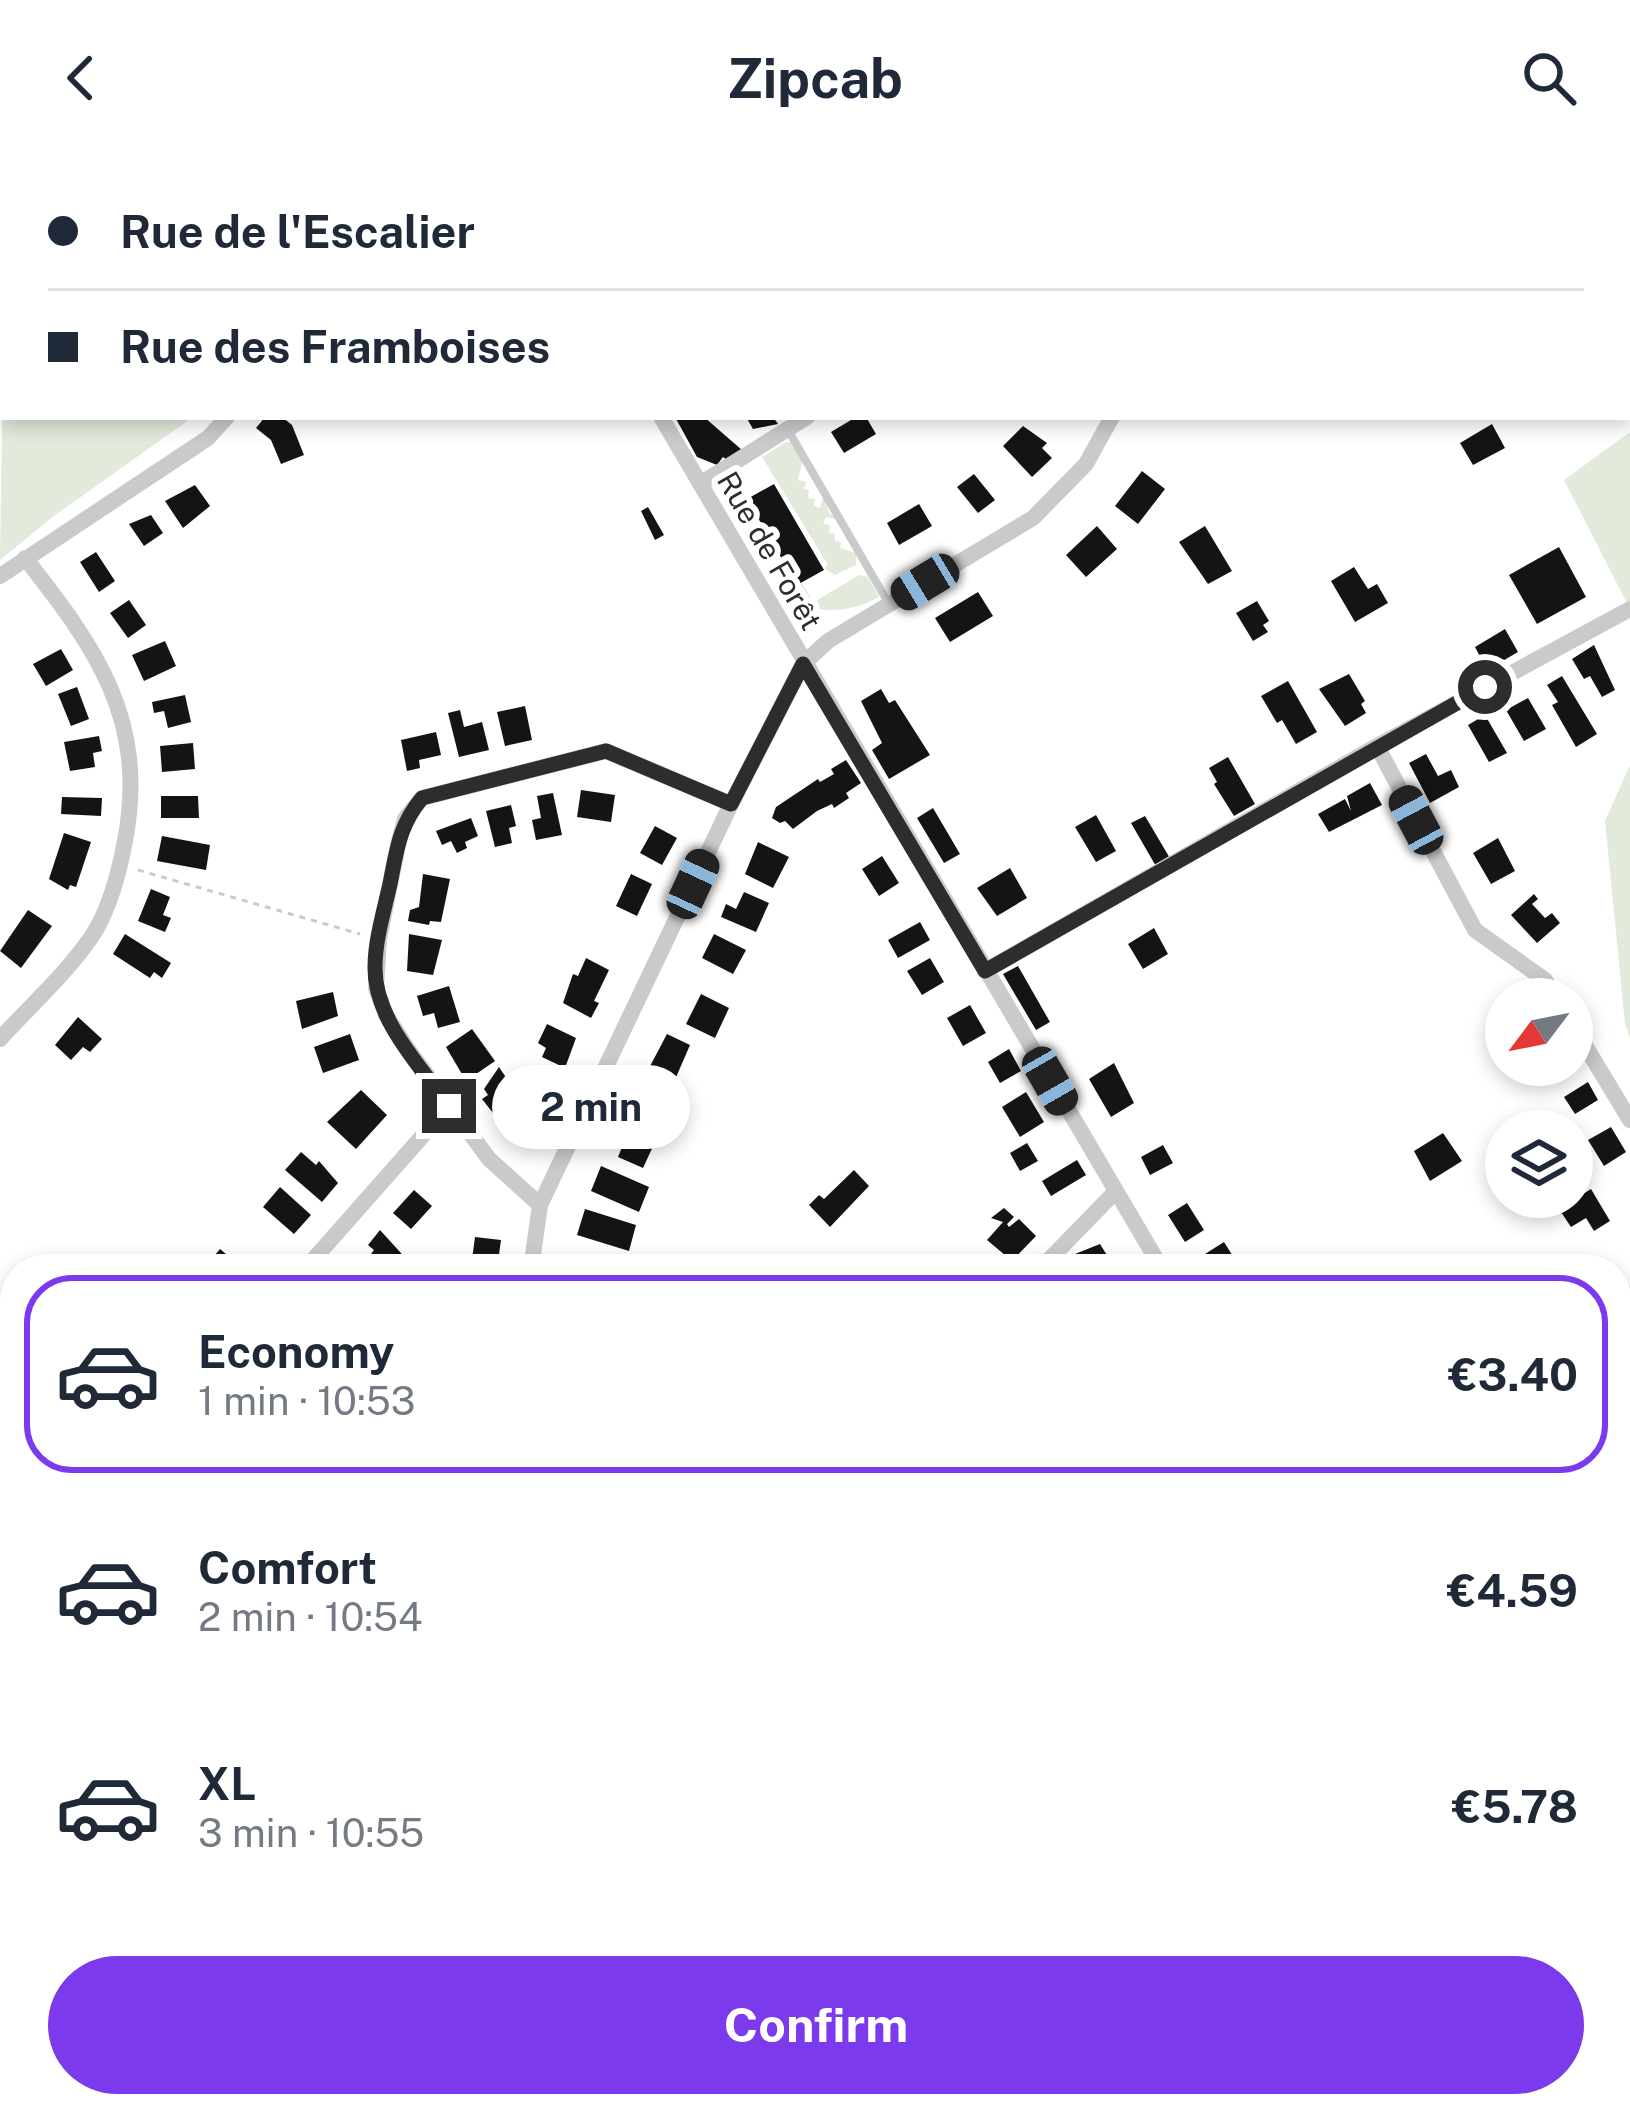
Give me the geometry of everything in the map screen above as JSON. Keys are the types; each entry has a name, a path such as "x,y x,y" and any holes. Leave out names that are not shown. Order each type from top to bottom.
{"street":[{"path":"0,576 208,438 224,420"},
{"name":"Rue de Forêt","path":"663,420 1153,1254"},
{"path":"700,484 802,420"},
{"path":"533,1254 540,1205 803,664 828,640 1033,518 1086,464 1110,420"},
{"path":"0,1040 92,936 120,865 133,800 130,748 116,699 79,627 25,558"},
{"path":"985,971 1377,746 1630,609"},
{"path":"1377,746 1475,930 1542,978"},
{"path":"540,1205 488,1159 386,1015 376,988 379,939 405,819 422,798 606,751 731,804"},
{"path":"1593,1059 1630,1120"},
{"path":"318,1254 449,1106"},
{"path":"1054,1254 1115,1191"}],"lane":[{"path":"788,429 889,604"}],"path":[{"path":"120,865 379,939"}],"shaded area":[{"path":"2,420 189,420 54,516 0,560"},
{"path":"1630,432 1630,609 1564,480"},
{"path":"786,442 794,443 803,459 798,480 806,482 808,498 815,499 814,506 820,508 824,494 829,513 840,520 826,517 823,524 830,525 829,533 841,542 840,548 856,553 856,565 835,575 824,568 828,565 762,457"},
{"path":"793,570 814,602 859,575 868,577 879,597 842,609 806,606 782,596 777,581"},
{"path":"1630,765 1630,1038 1605,821"}],"building":[{"path":"263,420 286,420 304,455 281,464 271,440 256,428"},
{"path":"677,420 707,420 742,450 730,462 723,457 717,465 697,457"},
{"path":"748,420 778,424 753,429"},
{"path":"851,420 868,420 876,434 844,453 831,432"},
{"path":"1492,424 1505,448 1473,465 1460,443"},
{"path":"1023,426 1047,443 1042,448 1052,458 1032,477 1003,446"},
{"path":"1142,471 1165,489 1138,524 1115,506"},
{"path":"974,474 995,500 978,513 957,487"},
{"path":"774,484 824,570 797,585 747,499"},
{"path":"195,485 210,506 183,528 165,501"},
{"path":"919,504 932,526 899,545 887,523"},
{"path":"648,507 664,535 655,540 641,511"},
{"path":"151,515 163,533 144,546 129,524"},
{"path":"1097,526 1117,549 1086,577 1066,555"},
{"path":"1205,526 1232,571 1208,584 1179,542"},
{"path":"1559,547 1586,597 1537,624 1509,575"},
{"path":"96,552 115,581 99,592 80,562"},
{"path":"1354,567 1368,589 1377,584 1388,603 1355,622 1331,581"},
{"path":"978,592 993,616 950,642 935,618"},
{"path":"129,600 146,625 128,638 110,613"},
{"path":"1257,601 1269,621 1263,625 1268,632 1253,641 1236,613"},
{"path":"1505,629 1518,652 1487,670 1475,647"},
{"path":"165,641 176,666 144,681 132,655"},
{"path":"1594,645 1615,690 1602,697 1572,659"},
{"path":"61,649 73,670 46,686 33,664"},
{"path":"1349,674 1365,701 1361,704 1366,713 1345,726 1319,689"},
{"path":"1562,676 1597,734 1576,747 1552,705 1558,702 1547,685"},
{"path":"1288,681 1317,732 1296,744 1261,696"},
{"path":"77,687 89,719 71,726 58,694"},
{"path":"881,689 889,703 895,700 930,755 889,779 872,750 882,743 861,701"},
{"path":"185,695 191,722 168,728 164,711 154,713 152,702"},
{"path":"1528,698 1546,729 1524,741 1506,710"},
{"path":"525,706 532,740 505,746 497,712"},
{"path":"460,710 464,727 482,722 489,750 459,757 448,713"},
{"path":"1485,715 1507,753 1489,762 1468,725"},
{"path":"436,732 441,755 419,760 420,768 407,771 401,740"},
{"path":"99,736 102,751 93,753 95,767 70,771 64,742"},
{"path":"193,743 195,769 162,772 160,746"},
{"path":"1426,754 1438,776 1451,770 1459,787 1430,803 1409,763"},
{"path":"1228,757 1255,804 1234,816 1209,768"},
{"path":"846,760 861,783 846,793 849,798 834,808 832,804 817,811 793,829 772,818 776,807 834,774 831,769"},
{"path":"1370,783 1382,805 1329,832 1318,814 1345,799 1351,811 1347,796"},
{"path":"581,790 615,795 611,822 577,817"},
{"path":"553,793 562,835 536,840 532,820 541,818 537,796"},
{"path":"161,796 198,796 199,818 161,818"},
{"path":"62,797 102,798 101,816 61,814"},
{"path":"511,805 516,826 509,828 512,843 495,847 486,811"},
{"path":"933,808 960,854 944,863 917,818"},
{"path":"1096,815 1116,851 1096,862 1075,827"},
{"path":"1145,816 1171,860 1157,868 1131,823"},
{"path":"471,818 478,836 465,842 467,848 457,853 451,841 442,845 436,831"},
{"path":"655,826 677,838 662,865 640,853"},
{"path":"64,833 91,842 76,887 70,885 68,890 49,879"},
{"path":"162,836 210,845 206,870 157,861"},
{"path":"1498,838 1515,871 1491,884 1473,853"},
{"path":"758,842 789,857 773,888 745,874"},
{"path":"882,856 899,883 879,896 862,869"},
{"path":"1010,868 1027,898 997,916 977,888"},
{"path":"423,874 450,879 441,922 430,921 429,925 408,921 410,910 419,907"},
{"path":"631,874 652,884 637,916 616,906"},
{"path":"151,889 170,897 163,915 171,918 165,932 138,921"},
{"path":"744,892 769,903 756,932 721,917 726,904 736,909"},
{"path":"1534,894 1538,899 1532,904 1545,918 1552,913 1560,923 1537,943 1511,915"},
{"path":"28,910 52,926 21,968 0,951"},
{"path":"920,922 930,940 898,958 888,940"},
{"path":"1154,928 1168,954 1143,969 1128,944"},
{"path":"125,934 171,963 162,978 154,972 150,978 113,954"},
{"path":"409,934 442,940 433,975 407,971"},
{"path":"714,934 746,950 733,974 702,958"},
{"path":"586,958 609,970 591,1018 563,1003 573,974 578,976"},
{"path":"930,958 944,982 922,995 907,971"},
{"path":"1018,966 1050,1022 1036,1030 1003,974"},
{"path":"449,986 460,1022 438,1028 434,1013 423,1016 417,996"},
{"path":"333,992 338,1016 302,1029 296,1001"},
{"path":"701,994 729,1008 715,1038 686,1024"},
{"path":"970,1005 986,1033 963,1046 947,1018"},
{"path":"78,1017 102,1039 90,1052 83,1047 71,1060 55,1045"},
{"path":"547,1024 576,1038 565,1068 542,1057 546,1048 538,1043"},
{"path":"472,1029 495,1061 466,1081 446,1047"},
{"path":"350,1034 359,1060 323,1073 314,1047"},
{"path":"667,1034 690,1045 674,1082 648,1070"},
{"path":"1009,1049 1021,1071 1000,1083 988,1062"},
{"path":"1114,1063 1134,1103 1111,1117 1089,1079"},
{"path":"499,1067 527,1109 504,1127 482,1099"},
{"path":"1590,1086 1598,1100 1572,1110 1564,1097"},
{"path":"651,1087 675,1100 661,1130 636,1117"},
{"path":"361,1090 387,1115 356,1149 327,1122"},
{"path":"1026,1092 1044,1122 1020,1137 1002,1107"},
{"path":"621,1127 655,1142 643,1168 618,1157 622,1147 614,1143"},
{"path":"1611,1127 1626,1152 1604,1166 1593,1148 1593,1137"},
{"path":"1443,1133 1462,1161 1430,1181 1414,1151"},
{"path":"1027,1143 1038,1161 1020,1171 1010,1153"},
{"path":"1163,1145 1173,1163 1150,1175 1141,1157"},
{"path":"301,1152 316,1165 319,1161 338,1183 322,1202 285,1170"},
{"path":"1077,1160 1086,1175 1051,1196 1042,1181"},
{"path":"601,1166 649,1187 639,1212 591,1191"},
{"path":"854,1170 869,1186 830,1227 809,1205 819,1195 824,1199"},
{"path":"280,1187 311,1215 294,1234 263,1207"},
{"path":"414,1190 432,1206 411,1229 393,1213"},
{"path":"1593,1192 1610,1221 1594,1231 1586,1218 1593,1218"},
{"path":"1187,1203 1204,1230 1185,1242 1168,1215"},
{"path":"1004,1208 1014,1217 1009,1227 1019,1219 1036,1236 1019,1254 1004,1254 987,1240 1003,1222 991,1218"},
{"path":"585,1209 636,1225 629,1251 577,1235"},
{"path":"1565,1218 1586,1218 1571,1227"},
{"path":"380,1230 402,1254 371,1254 374,1250 368,1245"},
{"path":"475,1237 501,1240 499,1254 473,1254"},
{"path":"1224,1242 1232,1254 1205,1254"},
{"path":"1100,1244 1106,1254 1075,1254"}],"route":[{"path":"449,1106 386,1015 376,988 379,939 398,845 405,819 422,798 606,751 731,804 803,664 985,971 1485,687"}]}
